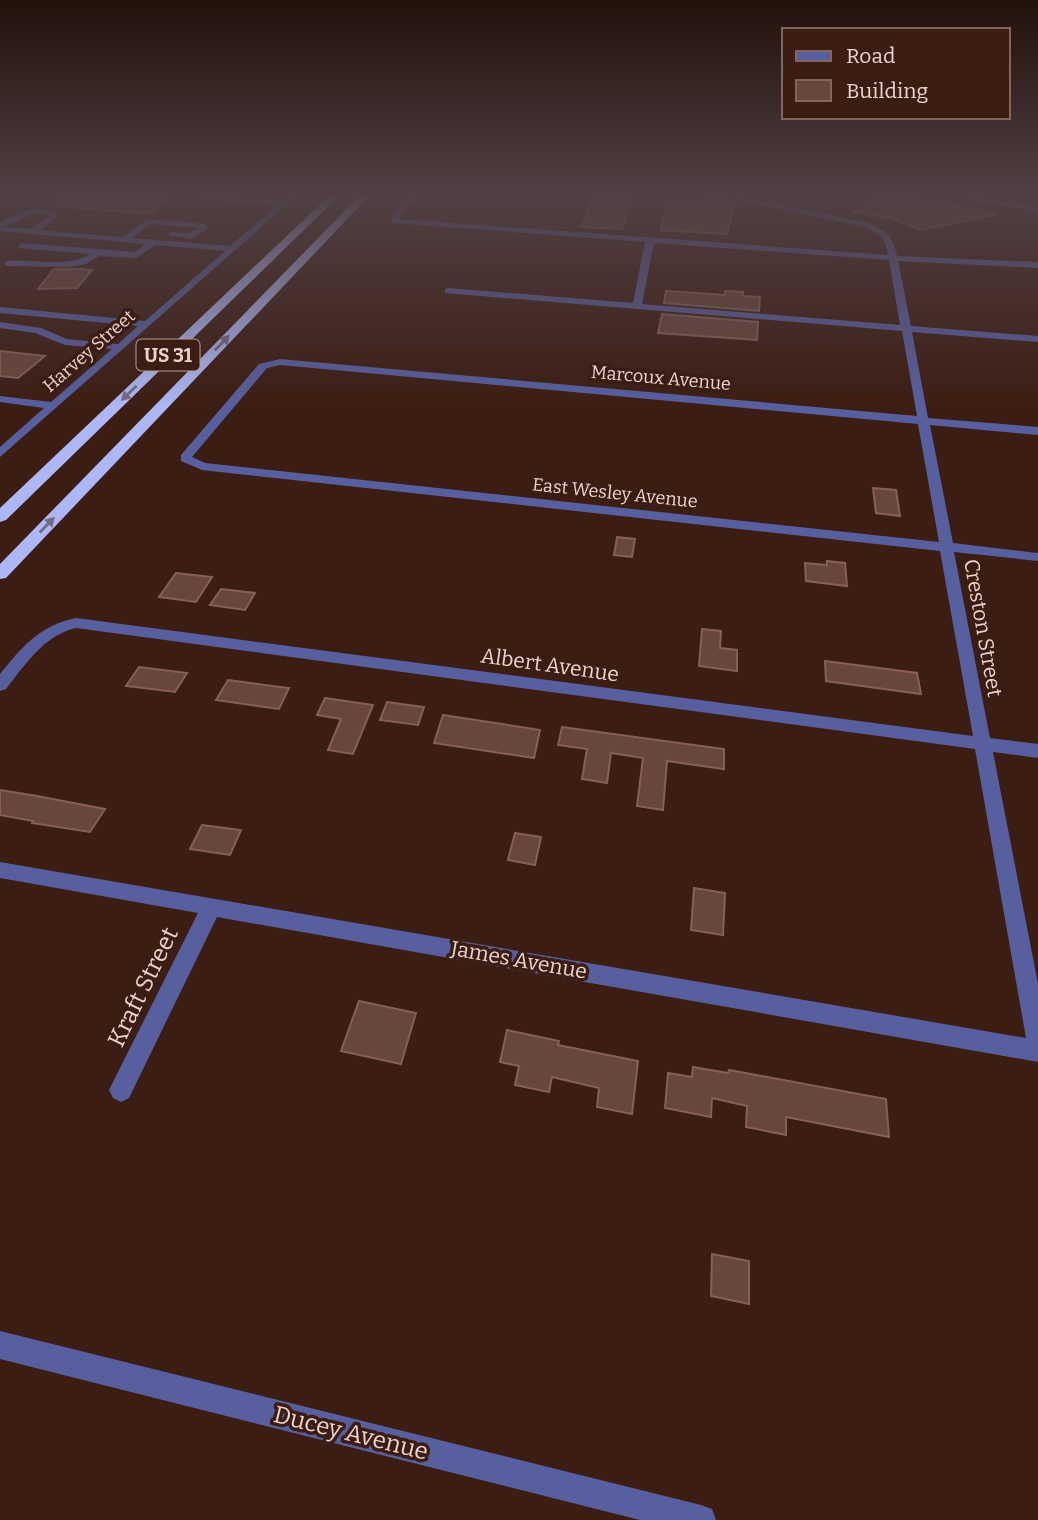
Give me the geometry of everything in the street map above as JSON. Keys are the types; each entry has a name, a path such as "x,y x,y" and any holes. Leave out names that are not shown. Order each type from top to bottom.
{"highway":[{"name":"US 31","path":"0,517 263,264"},
{"name":"US 31","path":"0,574 299,264"}],"street":[{"path":"4,266 68,264"},
{"name":"Harvey Street","path":"0,453 216,264"},
{"path":"637,307 646,264"},
{"name":"Creston Street","path":"895,264 1038,1042"},
{"path":"1016,264 1038,265"},
{"path":"448,291 1038,339"},
{"path":"0,310 148,324"},
{"path":"1,325 37,330 65,342 121,347"},
{"name":"Marcoux Avenue","path":"188,461 187,454 263,366 280,362 1038,431"},
{"path":"0,399 52,406"},
{"name":"East Wesley Avenue","path":"188,461 202,466 1038,557"},
{"name":"Albert Avenue","path":"0,685 40,639 57,626 88,624 1038,751"},
{"name":"James Avenue","path":"0,870 1038,1051"},
{"name":"Kraft Street","path":"121,1090 212,907"},
{"name":"Ducey Avenue","path":"0,1346 701,1520"}],"building":[{"path":"54,269 92,270 77,288 38,289"},
{"path":"666,291 725,295 725,291 743,292 743,296 760,297 759,311 664,303"},
{"path":"662,314 758,322 757,340 658,333"},
{"path":"0,351 45,356 18,378 0,376"},
{"path":"873,488 896,490 900,516 876,513"},
{"path":"617,537 635,539 632,557 614,555"},
{"path":"827,561 845,563 847,586 806,581 805,563 827,565"},
{"path":"176,573 212,577 196,602 159,597"},
{"path":"221,589 255,593 245,610 210,605"},
{"path":"702,629 721,631 720,648 737,650 737,671 699,666"},
{"path":"825,661 917,673 921,694 826,681"},
{"path":"139,667 187,673 175,692 126,686"},
{"path":"228,680 289,688 279,709 216,700"},
{"path":"325,698 373,705 353,754 328,750 341,719 317,715"},
{"path":"387,702 424,707 418,725 380,720"},
{"path":"443,715 540,730 534,758 434,743"},
{"path":"562,727 724,749 724,769 667,761 663,810 637,806 643,758 611,753 607,783 582,779 587,749 558,745"},
{"path":"0,790 105,809 90,832 32,823 33,821 0,815"},
{"path":"202,825 241,830 230,855 190,849"},
{"path":"515,833 541,837 535,865 508,860"},
{"path":"694,888 725,893 723,935 691,930"},
{"path":"359,1001 416,1013 401,1064 341,1051"},
{"path":"507,1030 559,1041 558,1045 638,1061 632,1114 597,1107 599,1088 552,1077 549,1092 515,1085 519,1066 500,1062"},
{"path":"693,1067 728,1073 729,1070 886,1099 889,1137 786,1117 786,1135 746,1127 747,1106 712,1098 711,1117 665,1108 668,1073 692,1077"},
{"path":"712,1254 749,1261 749,1304 711,1296"}]}
